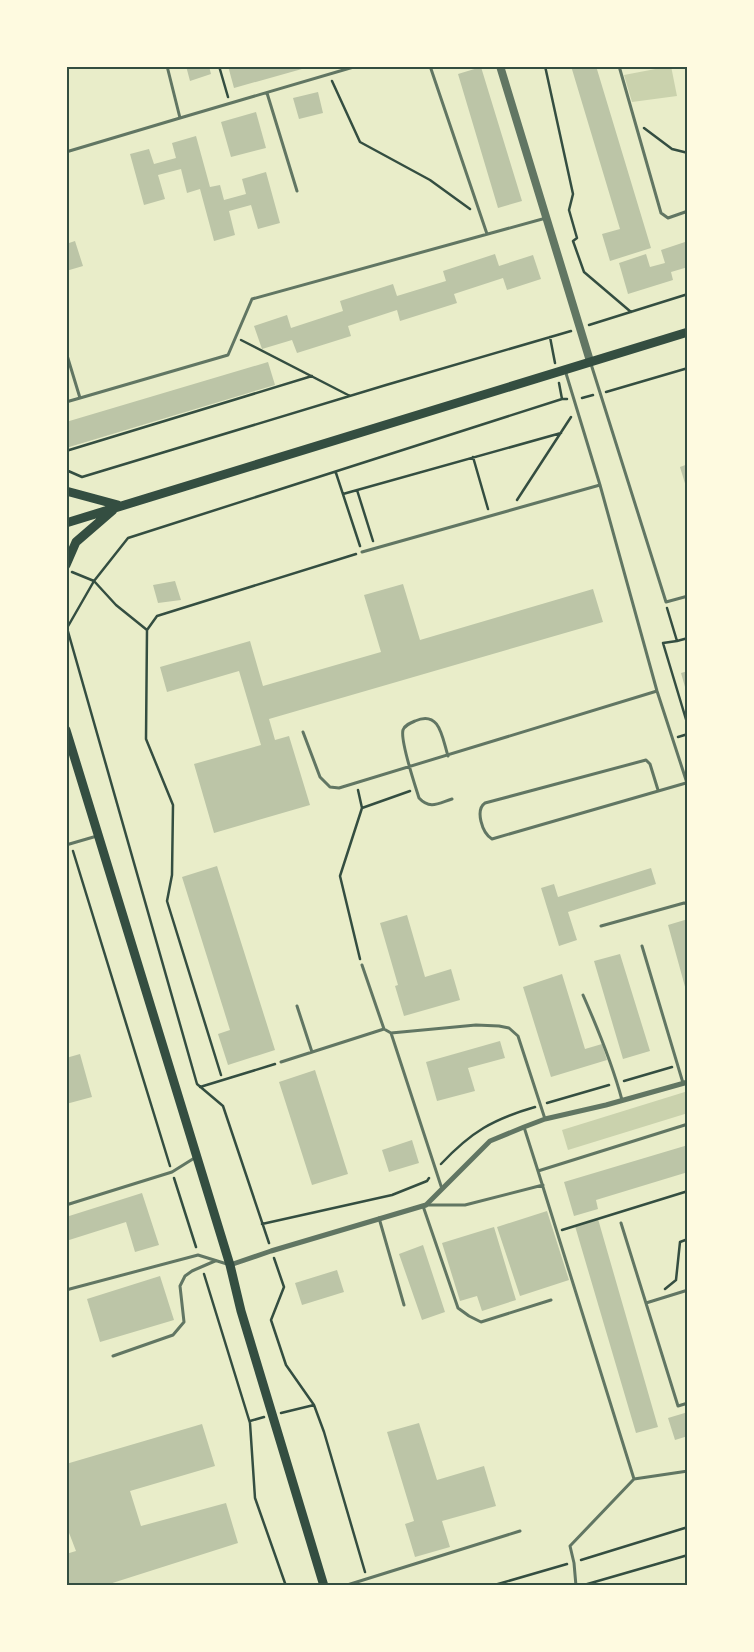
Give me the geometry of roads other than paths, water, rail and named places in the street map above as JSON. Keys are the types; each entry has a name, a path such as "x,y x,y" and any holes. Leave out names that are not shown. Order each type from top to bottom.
{"main road":[{"path":"66,523 688,332"},
{"path":"66,491 118,506"},
{"path":"66,565 76,542 118,506"},
{"path":"66,730 230,1265 241,1311 324,1586"}],"street":[{"path":"500,66 590,361"},
{"path":"230,1265 425,1205 490,1141 545,1118 622,1100 685,1082"}],"lane":[{"path":"167,66 180,118"},
{"path":"66,152 356,66"},
{"path":"430,66 487,234"},
{"path":"619,66 661,213 668,218 688,211"},
{"path":"267,92 297,191"},
{"path":"66,402 228,355 252,299 547,218"},
{"path":"66,352 80,398"},
{"path":"590,361 666,602 688,596"},
{"path":"564,370 600,485 657,691 687,783 492,839 484,831 480,811 481,806 485,803 646,760 650,764 658,790"},
{"path":"362,552 600,485"},
{"path":"303,732 320,777 330,787 339,788 410,768 657,691"},
{"path":"448,756 435,721 421,718 407,724 404,728 402,733 419,798 425,804 432,805 452,799"},
{"path":"68,845 98,836"},
{"path":"601,926 684,903 688,904"},
{"path":"642,946 685,1082"},
{"path":"362,965 384,1029 391,1033 476,1025 509,1028 518,1036 545,1118"},
{"path":"583,995 603,1039 622,1100"},
{"path":"297,1006 312,1052"},
{"path":"281,1062 384,1029"},
{"path":"391,1033 442,1189"},
{"path":"538,1171 688,1124"},
{"path":"524,1127 544,1185 634,1480"},
{"path":"66,1205 172,1172 197,1156"},
{"path":"544,1185 465,1205 425,1205 458,1308 481,1322 551,1300"},
{"path":"379,1218 404,1305"},
{"path":"621,1223 678,1406 688,1403"},
{"path":"66,1290 198,1255 230,1265"},
{"path":"113,1356 173,1335 180,1329 184,1322 180,1286 185,1276 192,1270 216,1260"},
{"path":"646,1303 688,1290"},
{"path":"576,1586 574,1562 570,1546 634,1480 688,1471"},
{"path":"344,1586 520,1531"}]}
